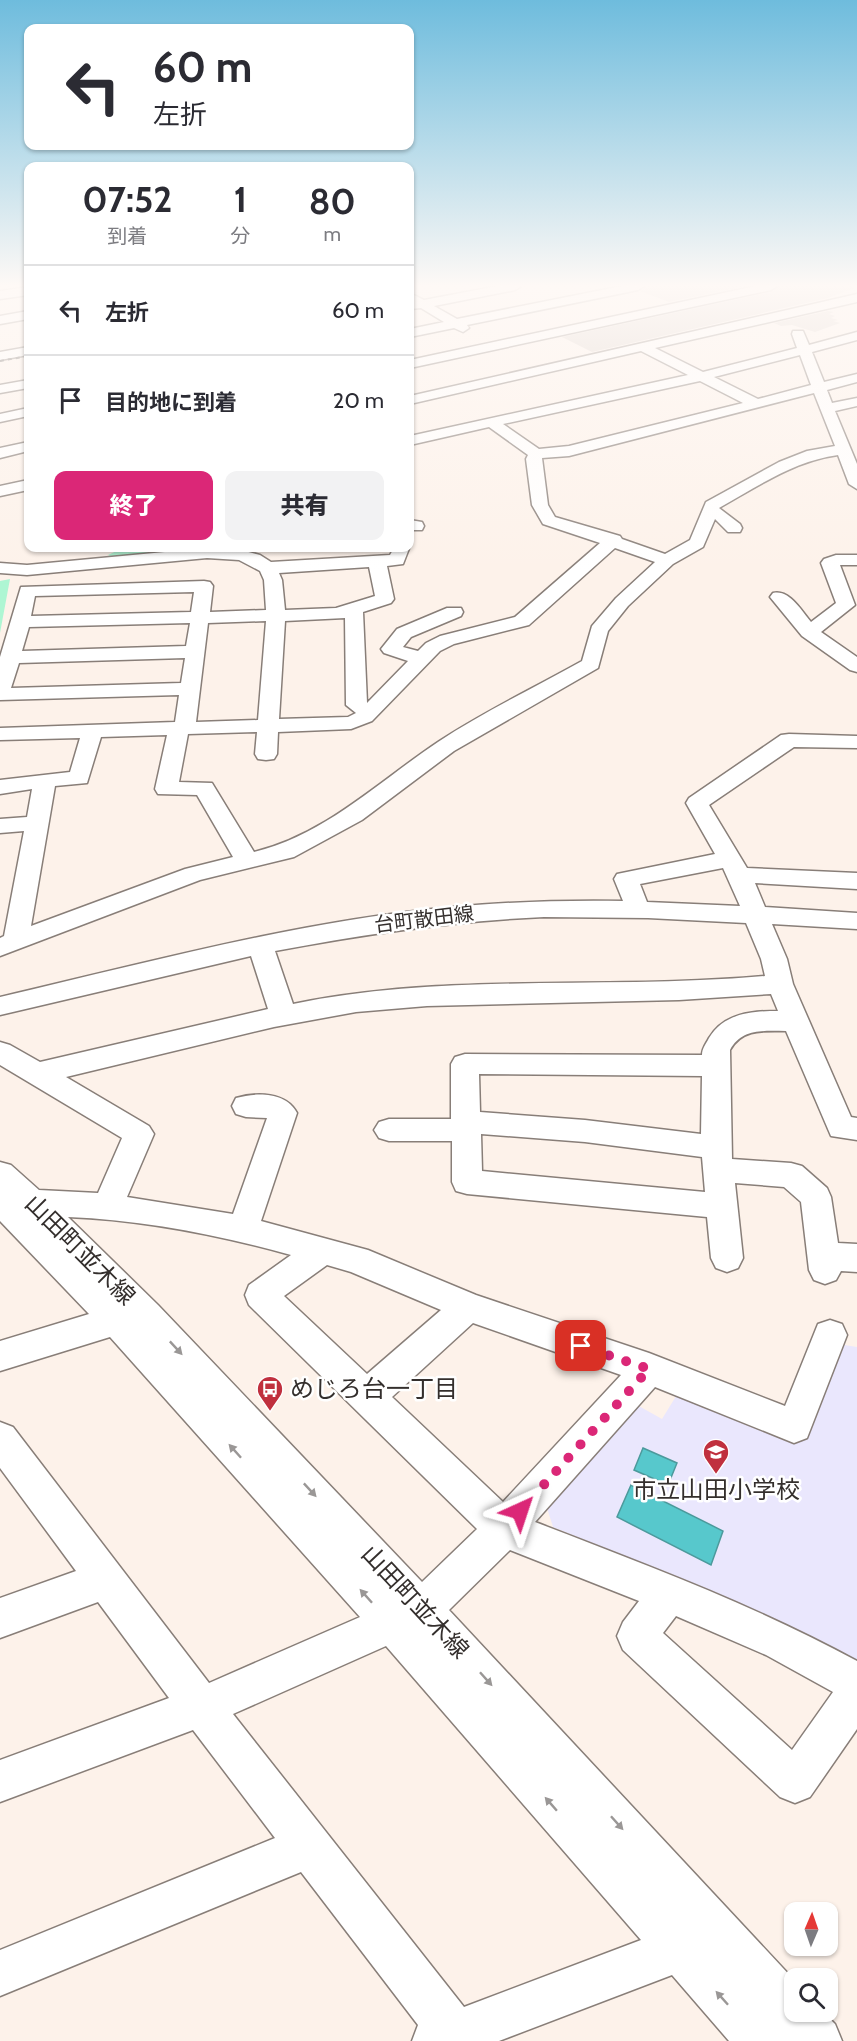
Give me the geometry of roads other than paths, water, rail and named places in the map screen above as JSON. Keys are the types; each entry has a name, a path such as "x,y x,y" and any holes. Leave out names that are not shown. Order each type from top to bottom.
{"street":[{"path":"414,399 493,381"},
{"path":"557,381 588,400"},
{"path":"414,439 679,381"},
{"path":"714,381 758,404"},
{"path":"816,381 826,408 840,426 843,450 857,484"},
{"path":"491,422 536,454 569,451 844,381"},
{"path":"0,389 24,385"},
{"path":"826,408 857,402"},
{"path":"0,417 24,413"},
{"path":"0,453 24,448"},
{"path":"8,945 193,874 285,852 354,815 446,746 591,664 599,630 622,602 667,560 697,543 712,505 784,465 812,454 843,450"},
{"path":"536,454 534,459 540,505 549,520 614,540 667,560"},
{"path":"0,491 24,486"},
{"path":"711,510 718,513 734,528"},
{"path":"0,734 351,723 365,717 433,647 447,640 522,621 614,540"},
{"path":"268,568 397,560 400,552"},
{"path":"0,568 27,570 207,553 241,555 254,559 268,568 273,580 276,617 266,754"},
{"path":"809,632 846,605 830,563 836,560 857,560"},
{"path":"21,622 338,614 385,599 377,561"},
{"path":"188,689 0,693 21,622 27,591 204,586 182,728 166,789 204,788 248,862"},
{"path":"778,597 809,632 857,666"},
{"path":"354,609 356,705 370,712"},
{"path":"421,659 391,649 404,633 454,612"},
{"path":"10,657 194,652"},
{"path":"0,787 45,780 79,778 92,731"},
{"path":"857,742 789,740 697,803 733,867 755,915 774,959 780,984 842,1128 857,1129"},
{"path":"8,945 38,823 45,780"},
{"path":"0,826 38,823"},
{"path":"638,909 626,879 733,867 857,881"},
{"name":"台町散田線","path":"0,1006 340,930 442,916 533,909 638,909 857,921"},
{"path":"261,947 284,1015"},
{"path":"36,1074 339,1004 416,996 679,991 780,984"},
{"path":"727,1258 717,1158 716,1050 722,1036 736,1024 796,1021"},
{"path":"0,1052 139,1134 108,1206"},
{"path":"716,1066 465,1064 467,1182 722,1206"},
{"path":"243,1229 283,1113 276,1107 246,1106"},
{"path":"389,1130 466,1126 585,1131 791,1175 816,1197 824,1263 857,1258"},
{"path":"9,1195 108,1206 243,1229 324,1250 357,1260 468,1307 649,1369 794,1426 830,1335"},
{"name":"山田町並木線","path":"9,1195 129,1317 407,1615 693,1936 818,2041"},
{"path":"324,1250 261,1295 504,1529 669,1593 780,1641 857,1683"},
{"path":"367,1397 468,1307"},
{"path":"0,1356 129,1317"},
{"path":"0,1781 201,1707 296,1667 407,1615 504,1529 649,1369"},
{"path":"0,1439 201,1707 310,1846 446,2037 693,1936"},
{"path":"0,1618 105,1580"},
{"path":"669,1593 637,1636 795,1782 857,1694"},
{"path":"0,1973 310,1846"},
{"name":"山田町並木線","path":"693,1936 761,2041"}],"water":[{"path":"643,1448 677,1463 668,1485 634,1470"},
{"path":"631,1485 723,1531 711,1565 617,1517"}],"place":[{"name":"めじろ台一丁目","path":"270,1412"},
{"name":"市立山田小学校","path":"716,1475"}]}
